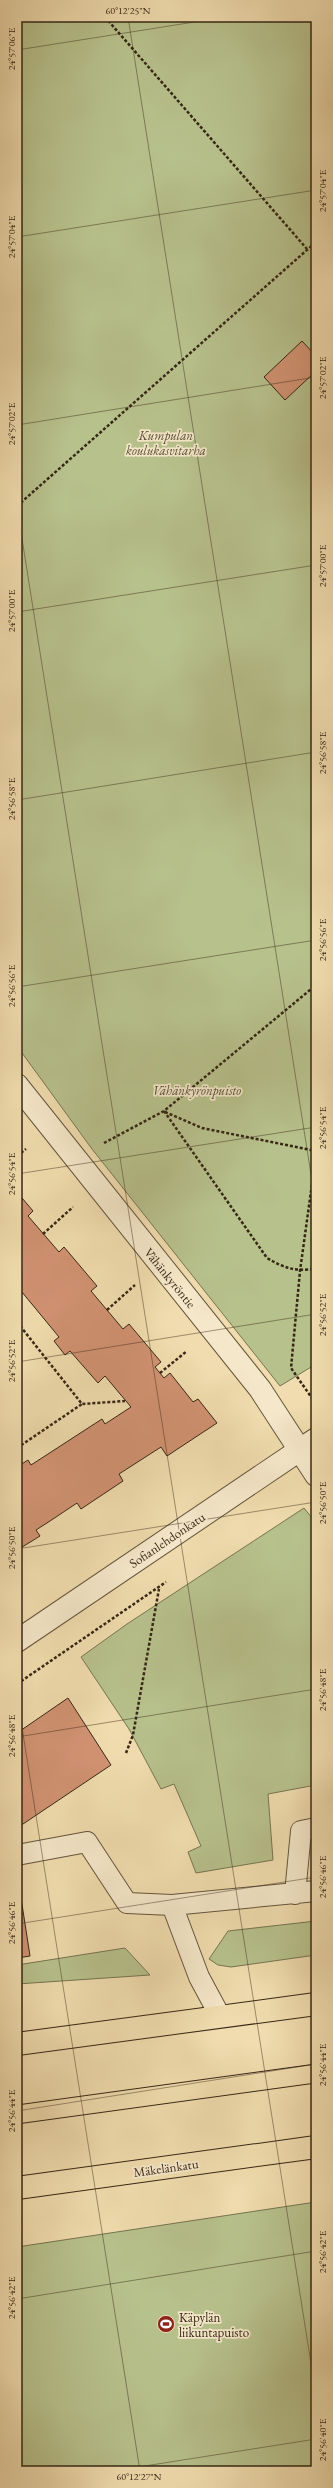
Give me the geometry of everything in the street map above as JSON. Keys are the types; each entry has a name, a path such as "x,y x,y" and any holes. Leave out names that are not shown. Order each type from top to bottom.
{"main road":[{"path":"17,2044 316,2004"},
{"name":"Mäkelänkatu","path":"17,2188 316,2147"}],"street":[{"name":"Vähänkyröntie","path":"17,1085 260,1389 308,1444 316,1475"},
{"name":"Sofianlehdonkatu","path":"17,1641 308,1444"}],"lane":[{"path":"295,1894 301,1831 316,1828"},
{"path":"17,1856 87,1842 127,1903 172,1904 316,1891"},
{"path":"172,1904 199,1977 220,2016"}],"path":[{"path":"105,17 307,249"},
{"path":"17,506 316,242"},
{"path":"99,1145 164,1111 316,985"},
{"path":"164,1111 202,1128 316,1151"},
{"path":"164,1111 267,1258 284,1268 300,1271 316,1269"},
{"path":"316,1155 300,1271 291,1368 316,1404"},
{"path":"44,1234 78,1202"},
{"path":"107,1310 136,1284"},
{"path":"17,1322 82,1404"},
{"path":"160,1373 190,1349"},
{"path":"17,1448 82,1404 126,1400"},
{"path":"126,1753 133,1735 159,1589"}],"green space":[{"name":"Kumpulan koulukasvitarha","path":"17,17 316,17 316,1364 280,1386 92,1149 17,1046"},
{"path":"304,1508 316,1523 316,1785 268,1794 273,1860 196,1873 188,1852 201,1846 174,1784 161,1789 129,1729 81,1657 127,1624"},
{"path":"316,1921 316,1955 231,1967 218,1965 209,1959 228,1931"},
{"path":"125,1948 150,1975 17,1984 17,1965"},
{"name":"Käpylän liikuntapuisto","path":"316,2202 316,2471 17,2471 17,2247"}],"building":[{"path":"302,341 316,356 316,371 285,400 264,377"},
{"path":"17,1192 33,1211 28,1216 59,1252 64,1247 97,1286 91,1291 123,1329 129,1324 161,1362 155,1367 164,1378 170,1373 193,1402 198,1399 217,1423 167,1456 161,1447 119,1474 123,1481 81,1509 77,1503 36,1530 40,1536 19,1549 17,1546 17,1477 19,1475 17,1467 28,1460 31,1465 102,1419 105,1424 131,1407 105,1376 98,1383 70,1351 65,1355 54,1341 59,1337 17,1286"},
{"path":"68,1698 111,1765 17,1828 17,1733"},
{"path":"17,1872 30,1956 17,1958"}],"tram line":[{"path":"17,2105 316,2064"},
{"path":"17,2124 316,2083"}],"place":[{"name":"Käpylän liikuntapuisto","path":"166,2324"}],"park label":[{"name":"Vähänkyrönpuisto","path":"197,1090"}]}
